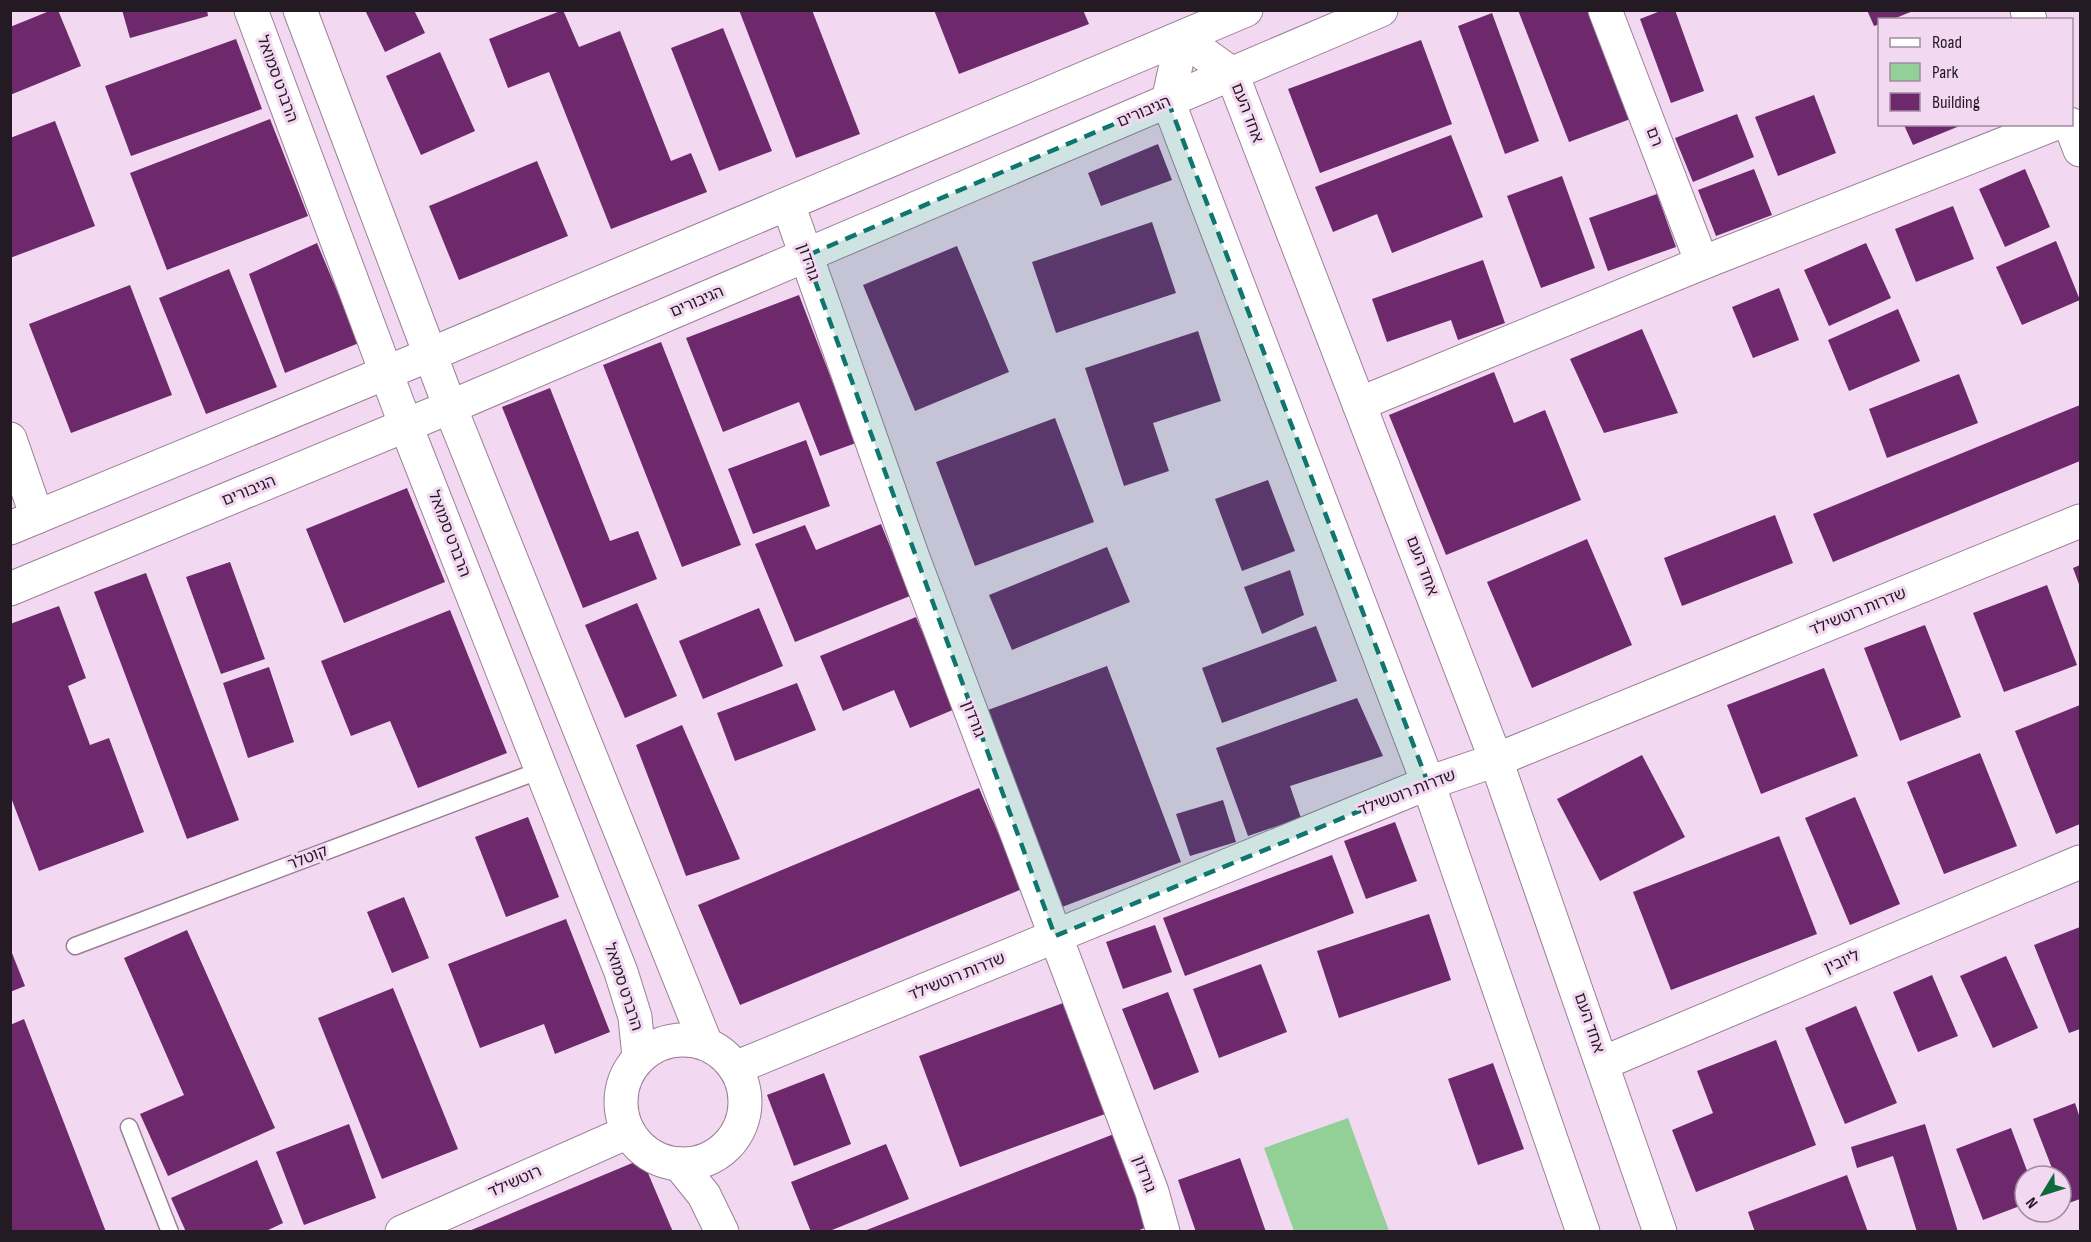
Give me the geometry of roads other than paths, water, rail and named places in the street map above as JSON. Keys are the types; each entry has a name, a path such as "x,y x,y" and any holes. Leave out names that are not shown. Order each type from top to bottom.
{"street":[{"name":"הרברט סמואל","path":"251,10 406,426 621,972 635,1017 639,1058"},
{"path":"300,10 429,355 706,1044"},
{"path":"10,439 24,522 429,355 1246,10"},
{"name":"הגיבורים","path":"10,589 450,408 1381,10"},
{"name":"רם","path":"1605,10 1702,263"},
{"path":"1182,38 1168,101 1428,783 1583,1232"},
{"name":"אחד העם","path":"1182,38 1232,74 1496,760 1660,1232"},
{"path":"1359,404 1702,263 2049,126"},
{"path":"2071,126 2080,150"},
{"name":"גורדון","path":"788,204 912,555 1152,1192 1163,1232"},
{"name":"שדרות רוטשילד","path":"735,1068 1428,783 1496,760 2080,521"},
{"name":"ליובין","path":"1603,1063 2080,862"},
{"path":"688,1040 706,1044 722,1054 735,1068 743,1086 745,1106 741,1124 731,1142 708,1158 680,1164 659,1160 642,1149 628,1132 622,1113 621,1093 627,1074 639,1058 653,1047 670,1041 688,1040"},
{"name":"רוטשילד","path":"408,1230 628,1132"},
{"path":"680,1164 704,1195 722,1232"}],"lane":[{"name":"קוטלר","path":"75,946 541,770"},
{"path":"129,1127 170,1232"}]}
